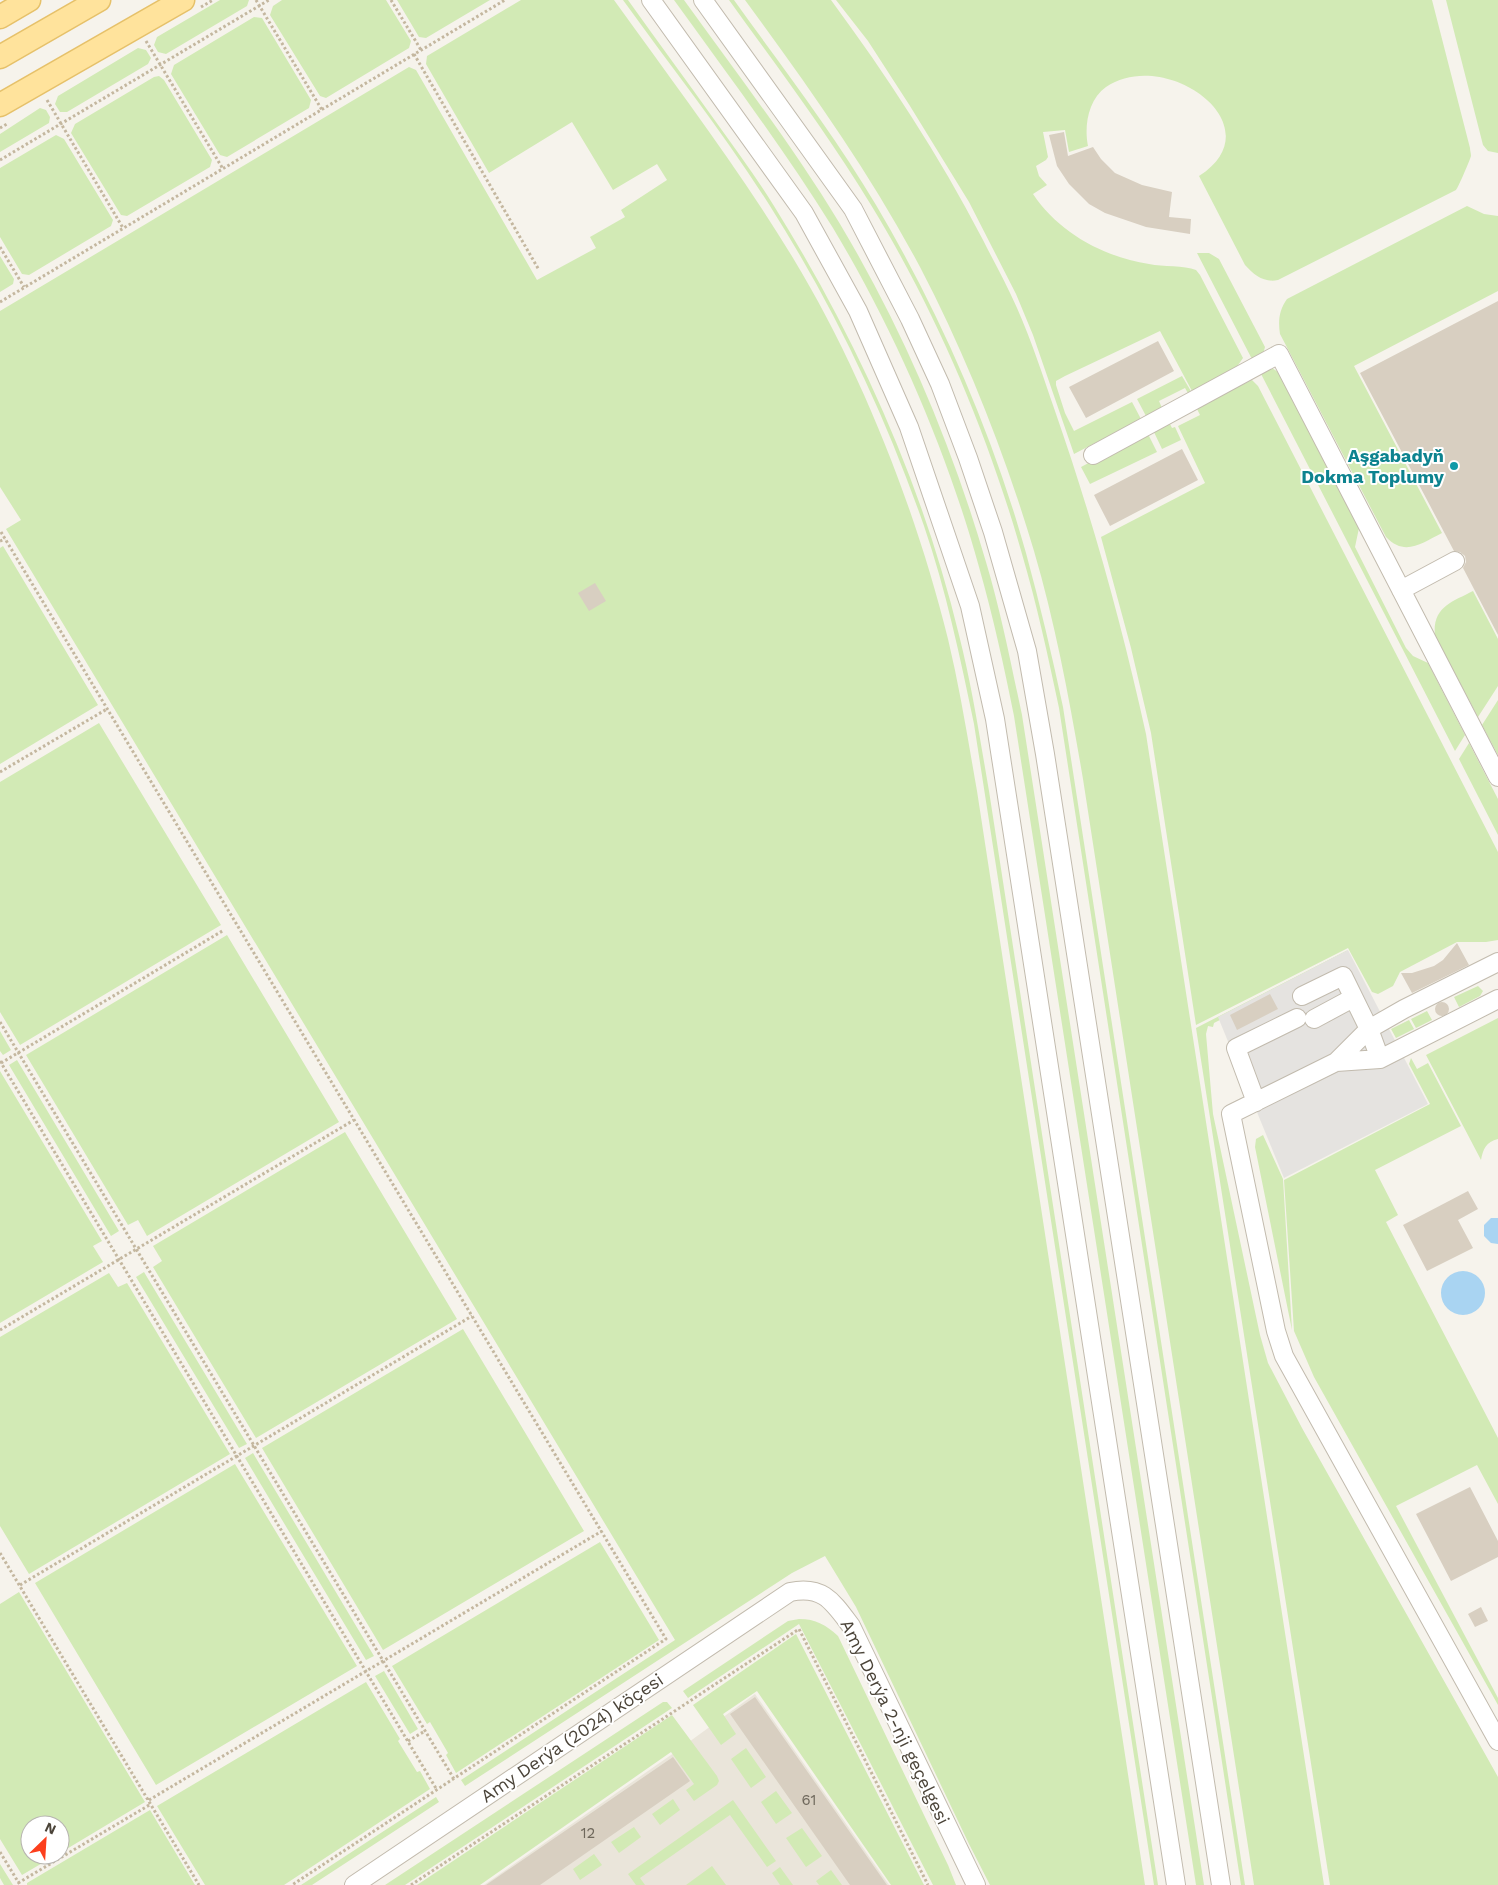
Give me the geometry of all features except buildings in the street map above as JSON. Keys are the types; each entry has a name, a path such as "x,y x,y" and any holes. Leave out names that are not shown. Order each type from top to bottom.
{"main road":[{"path":"0,18 29,0"},
{"path":"0,57 99,0"},
{"path":"0,105 183,0"}],"street":[{"path":"651,0 804,213 858,311 910,427 970,606 995,719 1176,1885"},
{"path":"703,0 853,209 910,319 940,384 994,532 1024,642 1045,754 1221,1885"},
{"path":"1092,454 1279,354 1498,776"},
{"path":"1401,590 1454,561"},
{"path":"1498,962 1404,1009 1369,1029 1336,1062 1231,1114 1274,1321 1284,1356 1498,1740"},
{"path":"1302,996 1342,976 1369,1029 1380,1059"},
{"path":"1256,1102 1236,1048 1353,998"},
{"path":"1336,1062 1380,1059 1498,999"},
{"name":"Amy Derýa 2-nji geçelgesi","path":"790,1592 804,1589 818,1592 833,1601 851,1626 976,1885"},
{"name":"Amy Derýa (2024) köçesi","path":"354,1885 790,1592"}],"path":[{"path":"256,0 322,110"},
{"path":"0,160 269,0"},
{"path":"391,0 422,50"},
{"path":"0,302 505,0"},
{"path":"146,41 223,169"},
{"path":"414,54 538,270"},
{"path":"47,100 123,228"},
{"path":"0,247 25,287"},
{"path":"1,532 666,1639 292,1885"},
{"path":"0,541 5,538"},
{"path":"0,772 107,709"},
{"path":"224,930 0,1062 437,1790"},
{"path":"0,1022 454,1778"},
{"path":"0,1330 354,1120"},
{"path":"20,1585 472,1316"},
{"path":"0,1852 19,1884 366,1671 602,1531"},
{"path":"0,1553 200,1885"},
{"path":"411,1885 799,1629 928,1885"},
{"path":"408,1741 425,1731"}],"shaded area":[{"path":"1348,950 1428,1104 1284,1178 1218,1017"},
{"path":"755,1694 889,1885 484,1885 671,1755"}],"green space":[{"path":"220,0 249,0 247,6 166,54 158,52 154,45 157,37"},
{"path":"282,0 386,0 411,41 409,48 326,98 320,96 270,15 273,6"},
{"path":"397,0 490,0 426,38 419,37"},
{"path":"521,0 614,0 751,192 793,258 818,302 842,347 864,395 903,492 920,541 948,639 977,791 1145,1885 990,1885 856,1607 825,1556 792,1573 465,1786 461,1780 675,1640 6,529 21,520 0,487 0,311 409,67 416,70 537,280 596,248 590,237 625,217 621,210 667,180 657,164 613,190 572,122 489,173 426,64 427,56"},
{"path":"623,0 628,0 746,164 774,206 833,308 884,413 926,522 944,578 968,674 989,791 1158,1885 1154,1885 974,724 946,599 909,484 875,402 816,283 753,180"},
{"path":"674,0 684,0 764,110 822,195 863,264 885,305 924,388 973,518 991,581 1006,638 1022,715 1204,1885 1196,1885 1014,716 998,641 979,567 966,523 935,436 898,350 856,267 795,170"},
{"path":"729,0 734,0 860,179 922,288 943,331 980,418 997,463 1026,553 1063,707 1245,1885 1241,1885 1059,708 1027,573 1008,509 976,419 958,374 917,287 871,205 838,153"},
{"path":"745,0 831,0 912,117 949,177 1009,291 1037,359 1094,531 1127,652 1146,734 1324,1885 1254,1885 1083,779 1056,636 1023,515 984,406 954,336 920,267 859,164 815,97"},
{"path":"836,0 1432,0 1471,156 1456,190 1273,281 1260,277 1245,265 1199,176 1220,156 1226,135 1220,115 1204,97 1182,84 1157,77 1130,77 1106,87 1095,99 1087,122 1088,146 1069,152 1065,130 1043,132 1048,157 1036,166 1039,176 1047,185 1033,194 1044,208 1069,231 1084,241 1116,256 1132,261 1186,267 1196,270 1243,358 1236,368 1192,391 1160,331 1056,381 1065,413 1074,431 1132,402 1141,419 1074,454 1033,335 1016,294 969,202 868,41"},
{"path":"1446,0 1498,0 1498,153 1488,151 1483,145"},
{"path":"254,17 262,18 311,100 309,108 227,157 220,155 171,74 174,65"},
{"path":"138,48 146,50 151,58 148,64 67,112 60,112 55,104 58,96"},
{"path":"159,76 164,80 212,160 210,167 127,216 121,215 71,133 75,124 154,77"},
{"path":"40,108 46,110 50,117 49,123 0,152 0,134"},
{"path":"56,135 64,139 113,220 111,226 29,275 22,274 0,237 0,168"},
{"path":"1467,206 1484,214 1498,216 1498,291 1354,366 1442,533 1421,544 1407,547 1400,546 1386,537 1280,334 1280,316 1282,307 1287,299"},
{"path":"1197,253 1209,253 1219,259 1265,347 1262,358 1254,363"},
{"path":"0,256 14,279 13,284 0,292"},
{"path":"1272,368 1278,372 1359,528 1355,547 1406,648 1413,656 1428,663 1465,735 1455,751 1260,372"},
{"path":"1182,376 1192,393 1189,395 1185,388 1159,401 1162,408 1146,416 1137,399"},
{"path":"1252,380 1258,386 1498,852 1498,940 1457,942 1400,972 1393,986 1378,994 1372,992 1348,948 1196,1025 1151,733 1131,648 1101,537 1205,483 1178,426 1200,415 1196,407"},
{"path":"1169,422 1172,428 1175,427 1181,440 1162,449 1153,430"},
{"path":"1147,432 1157,452 1090,484 1081,467"},
{"path":"3,546 98,705 0,764 0,548"},
{"path":"1473,591 1498,639 1498,686 1478,717 1435,636 1435,626 1440,612 1451,602"},
{"path":"1498,700 1498,755 1482,725"},
{"path":"99,723 221,925 20,1045 0,1012 0,782"},
{"path":"1469,743 1498,799 1498,835 1459,759"},
{"path":"227,935 339,1122 147,1236 138,1220 128,1225 26,1055"},
{"path":"1348,950 1341,958 1214,1023 1213,1027 1208,1026 1206,1034 1213,1114 1260,1335 1268,1363 1302,1428 1498,1777 1498,1885 1330,1885 1196,1028"},
{"path":"1478,986 1483,991 1480,996 1459,1007 1454,997"},
{"path":"1427,1011 1432,1020 1416,1028 1411,1019"},
{"path":"1498,1018 1498,1139 1486,1146 1481,1160 1426,1055"},
{"path":"1409,1020 1414,1029 1396,1038 1391,1029"},
{"path":"0,1031 11,1050 3,1055 0,1051"},
{"path":"1411,1058 1417,1069 1428,1063 1461,1126 1375,1170 1398,1215 1386,1222 1498,1438 1498,1504 1477,1465 1396,1506 1498,1698 1498,1705 1314,1377 1294,1331 1284,1180 1430,1104 1409,1064"},
{"path":"17,1060 119,1231 111,1236 9,1065"},
{"path":"0,1071 102,1241 93,1246 103,1262 0,1323"},
{"path":"345,1132 457,1319 256,1438 153,1267 162,1261 153,1246"},
{"path":"1263,1135 1283,1179 1292,1330 1255,1147 1256,1139"},
{"path":"144,1272 247,1444 239,1448 136,1277"},
{"path":"109,1273 118,1287 127,1283 230,1454 29,1574 0,1526 0,1337"},
{"path":"463,1329 584,1531 383,1650 262,1448"},
{"path":"253,1453 374,1656 366,1660 245,1458"},
{"path":"235,1464 357,1666 156,1785 35,1583"},
{"path":"600,1542 659,1640 456,1773 446,1755 448,1753 430,1722 427,1724 392,1666"},
{"path":"19,1592 145,1802 70,1847 70,1815 20,1815 20,1865 39,1865 22,1875 0,1839 0,1604"},
{"path":"799,1619 820,1623 838,1636 956,1885 933,1885 799,1624 688,1698 683,1691 788,1621"},
{"path":"796,1634 924,1885 891,1885 757,1691 723,1714 736,1734 721,1745 693,1705"},
{"path":"384,1671 418,1729 410,1734 375,1676"},
{"path":"366,1682 400,1739 398,1741 417,1772 420,1771 430,1789 284,1885 205,1885 157,1806"},
{"path":"663,1702 667,1702 672,1708 405,1885 385,1885"},
{"path":"672,1715 719,1781 717,1785 694,1801 686,1790 694,1784 671,1752 480,1885 417,1885"},
{"path":"746,1748 766,1777 751,1788 731,1759"},
{"path":"776,1791 792,1813 776,1824 761,1802"},
{"path":"436,1797 439,1802 312,1885 301,1885"},
{"path":"673,1799 680,1810 660,1825 652,1814"},
{"path":"733,1800 776,1861 767,1867 730,1815 640,1878 645,1885 636,1885 628,1874"},
{"path":"150,1810 195,1885 27,1885 27,1883 57,1865 70,1865 70,1857"},
{"path":"634,1827 641,1837 619,1853 611,1842"},
{"path":"802,1828 822,1856 806,1867 786,1838"},
{"path":"594,1854 602,1865 580,1880 573,1869"},
{"path":"0,1864 13,1885 4,1885 0,1878"},
{"path":"712,1866 726,1885 686,1885"},
{"path":"780,1867 793,1885 780,1885 772,1873"},
{"path":"831,1870 842,1885 819,1885 816,1881"}],"water":[{"path":"1491,1218 1498,1218 1498,1244 1491,1243 1484,1236 1484,1225"},
{"path":"1463,1271 1475,1275 1481,1281 1485,1293 1481,1305 1475,1311 1463,1315 1451,1311 1445,1305 1441,1293 1445,1281 1451,1275"}],"place":[{"name":"Aşgabadyň Dokma Toplumy","path":"1454,466"}]}
